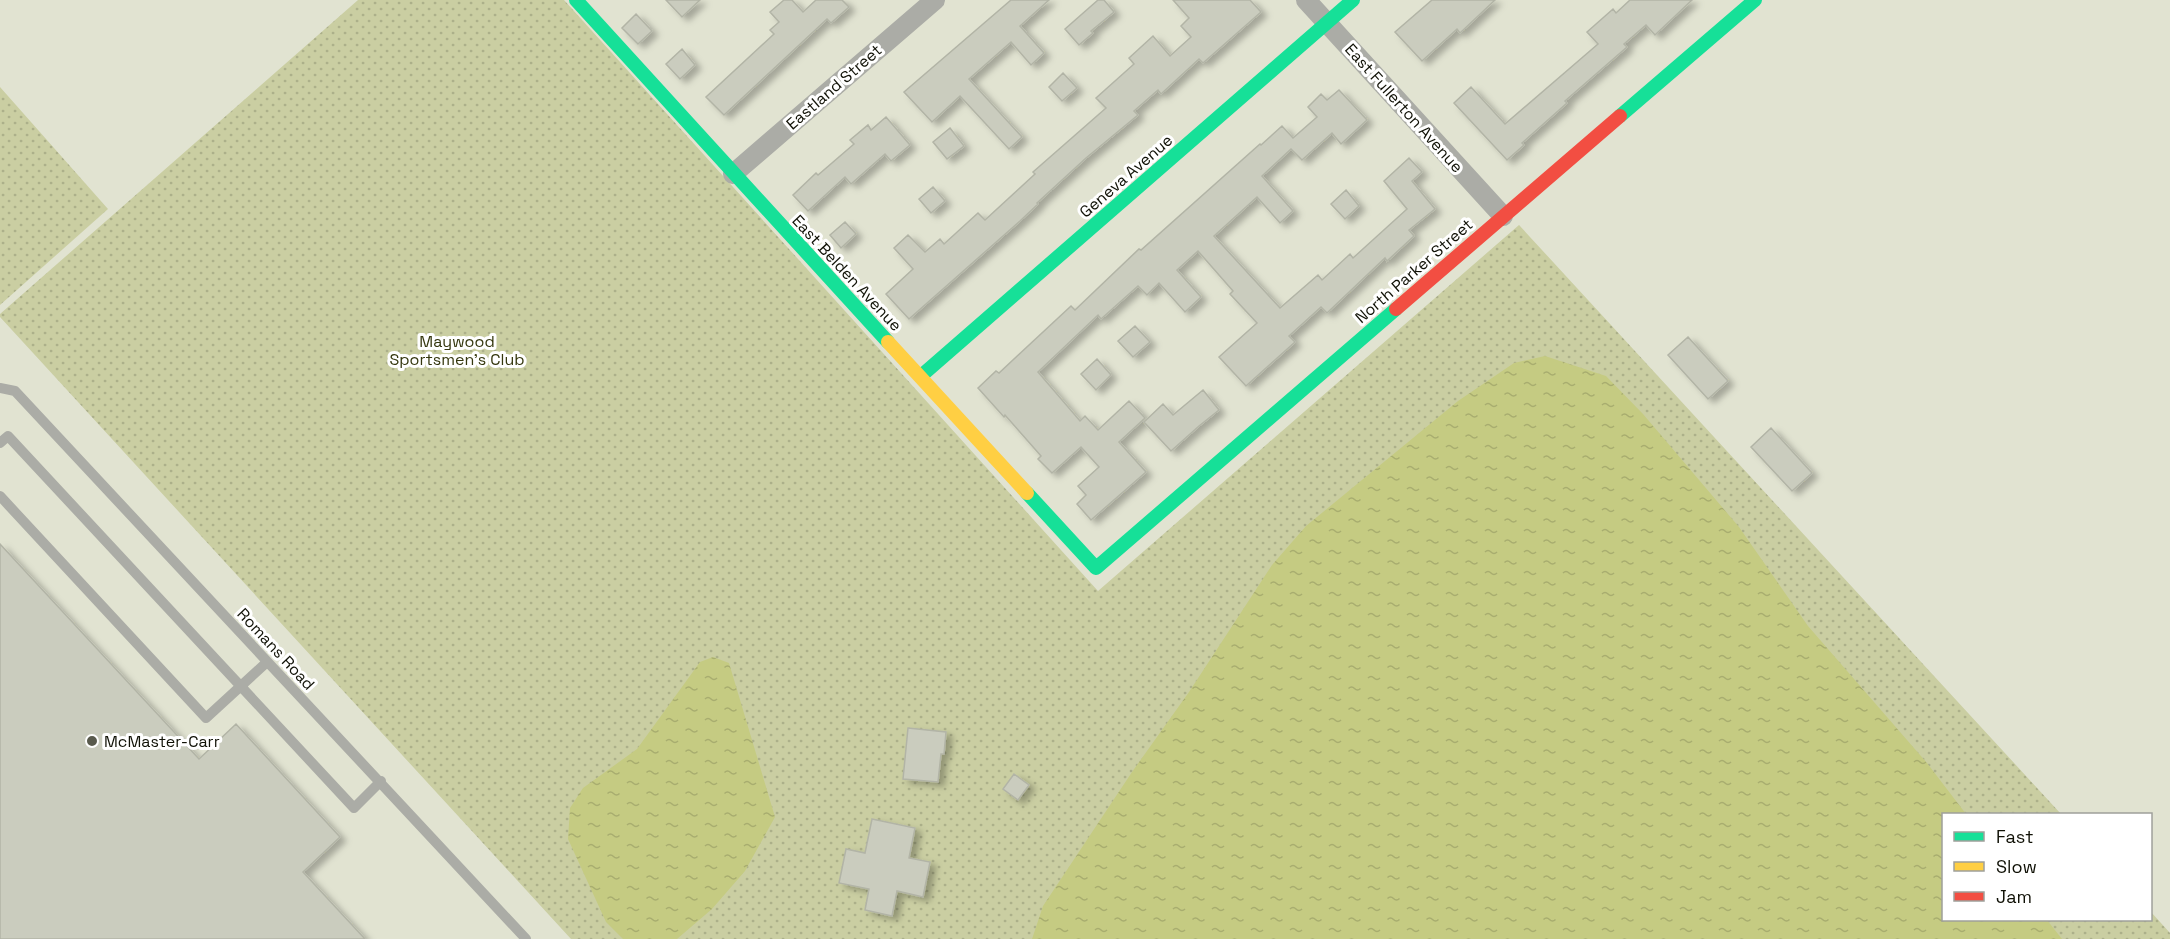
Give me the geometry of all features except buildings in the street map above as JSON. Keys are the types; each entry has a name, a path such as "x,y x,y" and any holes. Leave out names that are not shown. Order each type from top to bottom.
{"street":[{"name":"East Belden Avenue","path":"576,0 1096,568"},
{"name":"Eastland Street","path":"733,174 935,0"},
{"name":"East Fullerton Avenue","path":"1306,0 1503,216"},
{"name":"Geneva Avenue","path":"921,376 1353,0"},
{"name":"North Parker Street","path":"1096,568 1755,0"}],"lane":[{"name":"Romans Road","path":"0,387 15,391 526,939"},
{"path":"0,443 8,436 354,808 381,781"},
{"path":"0,495 206,718 267,662"}],"green space":[{"name":"Maywood Sportsmen's Club","path":"358,0 564,0 1098,591 1519,225 2060,813 1942,813 1942,921 2152,921 2152,913 2170,933 2170,939 571,939 0,317 0,314"},
{"path":"0,87 108,209 0,305"}],"water":[{"path":"1545,356 1606,376 1643,414 1739,527 1808,626 1927,763 1965,813 1942,813 1942,921 2048,921 2062,939 1032,939 1043,906 1132,772 1189,692 1272,565 1306,526 1458,401 1514,363"},
{"path":"713,657 729,663 775,817 745,871 712,909 677,939 623,939 606,922 568,839 570,808 583,788 637,749 700,662"}],"traffic: fast":[{"path":"576,0 888,342"},
{"path":"921,376 1353,0"},
{"path":"1620,116 1755,0"},
{"path":"1027,493 1096,568 1396,309"}],"traffic: slow":[{"path":"888,342 1027,493"}],"traffic: jam":[{"path":"1396,309 1620,116"}],"place":[{"name":"McMaster-Carr","path":"92,741"}]}
